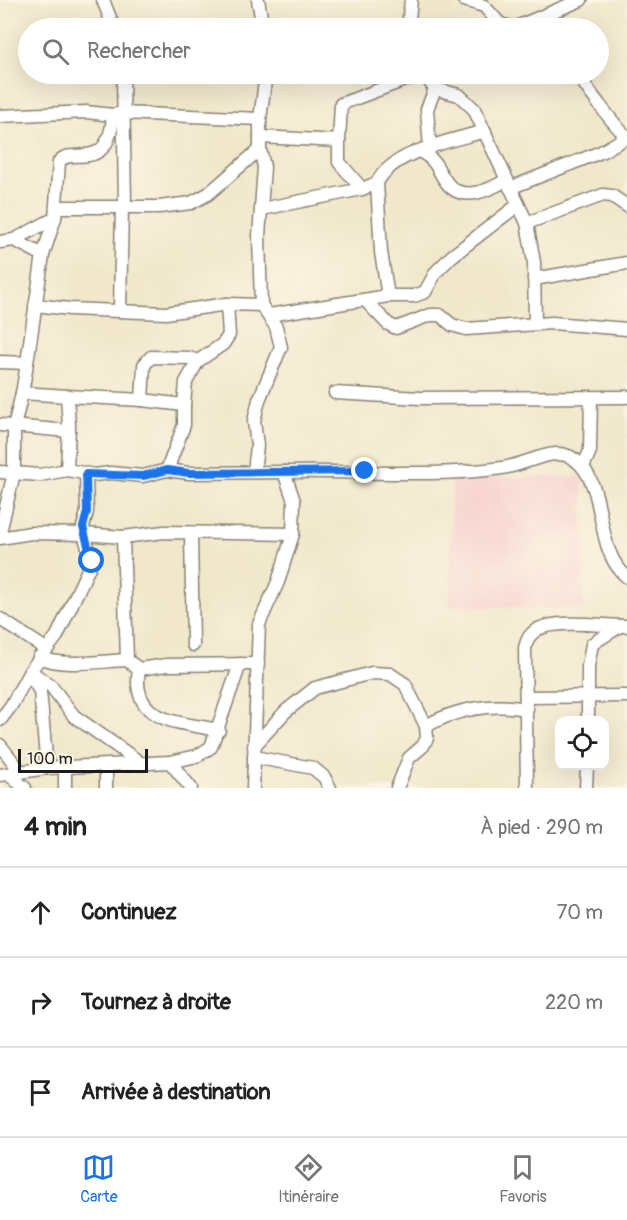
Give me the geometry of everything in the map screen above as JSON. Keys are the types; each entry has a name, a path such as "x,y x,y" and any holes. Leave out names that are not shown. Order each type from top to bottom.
{"street":[{"path":"103,0 110,18"},
{"path":"258,0 261,18"},
{"path":"409,18 411,0"},
{"path":"464,0 484,6 495,18"},
{"path":"535,18 566,3 581,0"},
{"path":"120,310 124,206 118,114 122,84"},
{"path":"254,471 256,446 254,421 259,400 281,347 279,334 261,305 259,236 264,167 260,143 260,119 265,84"},
{"path":"362,189 339,162 341,104 396,84"},
{"path":"431,84 435,89 459,95 468,101 485,131 527,223 533,246 535,324"},
{"path":"435,89 427,109 425,150 448,185 459,191 475,194 601,152 627,136 617,129 603,106 584,84"},
{"path":"0,116 86,112 260,119"},
{"path":"0,532 14,473 14,427 27,363 34,305 43,255 56,213 59,162 62,158 91,156 101,151 118,114"},
{"path":"388,296 381,252 377,183 382,172 399,159 485,131"},
{"path":"0,242 14,240 56,213 124,206 159,207 191,203 208,194 260,143 339,141"},
{"path":"262,209 362,189 377,183"},
{"path":"527,223 590,198 603,195 625,200"},
{"path":"269,315 388,296 414,297 425,292 436,272 452,256 518,205"},
{"path":"14,240 43,255"},
{"path":"534,279 627,263"},
{"path":"365,300 388,324 396,328 430,315 440,315 452,325 466,329 535,324 627,329"},
{"path":"34,305 70,309 178,312 227,304 261,305"},
{"path":"167,470 184,424 186,382 198,361 223,344 229,335 227,304"},
{"path":"142,400 144,365 151,357 167,356 198,361"},
{"path":"0,362 27,363"},
{"path":"22,393 142,400 184,405"},
{"path":"334,393 420,398 627,397"},
{"path":"66,470 69,431 67,396"},
{"path":"583,467 590,452 591,398"},
{"path":"0,425 69,431"},
{"path":"0,472 40,475 66,470 86,474 143,476 167,470 189,473 482,471 517,466 559,452 573,457 583,467 593,483 601,523 613,559 627,577"},
{"path":"253,788 259,624 278,582 292,534 294,501 284,472"},
{"path":"0,720 11,706 28,672 57,636 92,561 83,527 87,512 86,474"},
{"path":"0,538 31,533 123,537 164,532 190,534 250,531 292,534"},
{"path":"190,534 193,645"},
{"path":"123,537 128,660"},
{"path":"0,619 43,653 63,662 128,660 139,669 167,665 258,664"},
{"path":"527,788 525,648 528,636 538,629 568,625 624,626"},
{"path":"588,716 592,644 624,626"},
{"path":"10,774 47,768 170,762 186,760 204,752 211,747 219,730 240,664"},
{"path":"139,669 138,692 147,708 156,715 219,730"},
{"path":"28,672 51,686 74,716 142,764"},
{"path":"28,672 40,691 47,768"},
{"path":"254,752 286,711 315,687 372,673 390,674 405,684 426,726 426,742 409,758 396,788"},
{"path":"426,726 442,717 502,704 627,696"},
{"path":"0,745 10,774 25,788"},
{"path":"254,752 313,768 320,772 330,788"},
{"path":"170,762 191,788"},
{"path":"106,766 106,788"},
{"path":"65,767 65,788"},
{"path":"586,788 587,770"}],"shaded area":[{"path":"452,477 583,477 584,609 450,606"}],"route":[{"path":"92,561 83,527 87,512 86,474 111,473 143,476 167,470 189,473 365,471"}]}
